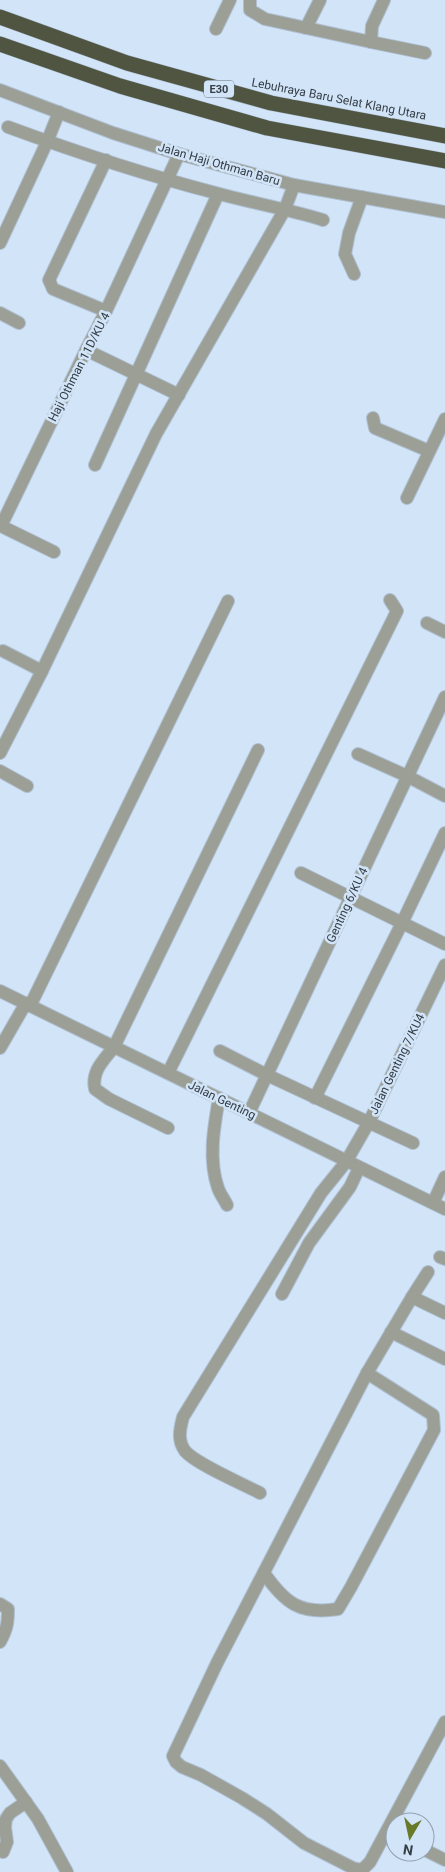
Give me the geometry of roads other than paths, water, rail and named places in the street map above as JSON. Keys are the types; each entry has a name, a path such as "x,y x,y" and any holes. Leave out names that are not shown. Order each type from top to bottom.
{"highway":[{"name":"Lebuhraya Baru Selat Klang Utara","path":"0,17 127,63 271,103 445,136"},
{"name":"E30","path":"0,44 120,86 267,128 445,161"}],"street":[{"path":"216,29 230,0"},
{"path":"250,0 250,10 265,19 425,53"},
{"path":"306,28 320,0"},
{"path":"371,42 372,26 384,0"},
{"name":"Jalan Haji Othman Baru","path":"0,90 114,133 179,154 294,186 445,212"},
{"path":"0,243 59,112"},
{"path":"8,127 47,142 167,180 218,194 285,208 323,220"},
{"name":"Haji Othman 11D/KU 4","path":"54,552 1,526 106,311 179,154"},
{"path":"106,160 49,280 54,289 106,311"},
{"path":"0,753 42,671 156,434 285,208 294,186"},
{"path":"95,465 218,194"},
{"path":"354,274 345,254 348,233 362,197"},
{"path":"0,313 19,323"},
{"path":"86,350 179,395"},
{"path":"373,418 375,428 429,451"},
{"path":"407,498 445,418"},
{"path":"168,1073 397,611 390,600"},
{"path":"0,1048 28,1004 228,601"},
{"path":"427,623 445,632"},
{"path":"2,651 42,671"},
{"name":"Genting 6/KU 4","path":"249,1113 445,696"},
{"path":"168,1128 109,1099 95,1089 93,1081 96,1071 114,1046 258,750"},
{"path":"358,754 445,796"},
{"path":"0,771 27,786"},
{"path":"315,1098 445,833"},
{"path":"301,873 445,944"},
{"name":"Jalan Genting 7/KU4","path":"260,1493 208,1466 185,1450 179,1434 183,1417 322,1193 346,1162 369,1122 445,965"},
{"name":"Jalan Genting","path":"0,991 439,1206"},
{"path":"220,1051 315,1098 413,1143"},
{"path":"219,1098 212,1164 218,1188 227,1205"},
{"path":"282,1294 308,1243 350,1187 359,1168"},
{"path":"439,1206 445,1177"},
{"path":"428,1272 367,1373 217,1663 173,1756 182,1767 201,1775 267,1814 304,1844 353,1868 362,1870 370,1862 445,1722"},
{"path":"412,1297 445,1313"},
{"path":"391,1332 445,1359"},
{"path":"264,1573 286,1601 308,1610 324,1611 338,1609 434,1430 433,1415 367,1373"},
{"path":"0,1604 8,1609 7,1630 0,1642"},
{"path":"0,1766 38,1819 67,1872"},
{"path":"3,1852 6,1842 6,1819 10,1813 26,1802"},
{"path":"442,1872 445,1868"}]}
